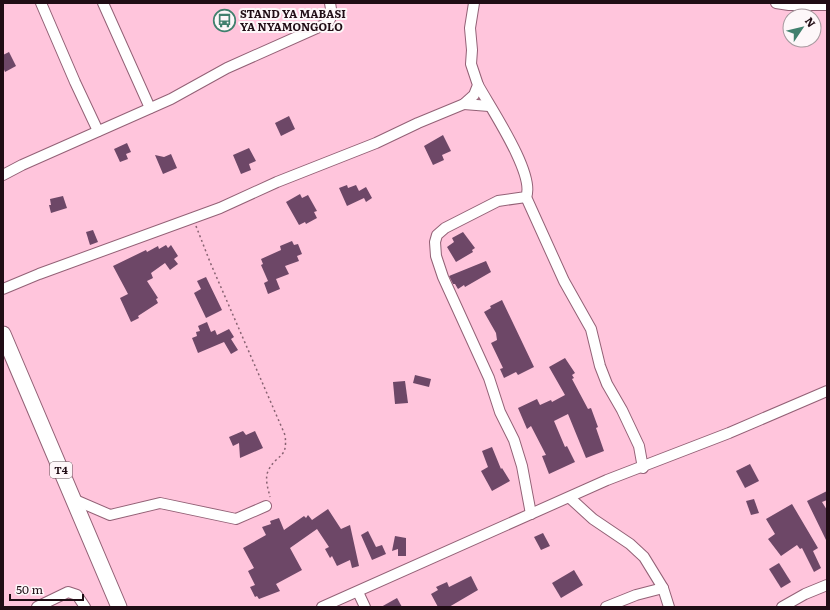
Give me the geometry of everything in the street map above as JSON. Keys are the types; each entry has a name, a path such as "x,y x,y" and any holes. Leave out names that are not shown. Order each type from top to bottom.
{"highway":[{"name":"T4","path":"3,334 119,607"}],"street":[{"path":"41,3 98,131"},
{"path":"103,3 150,108"},
{"path":"3,175 22,165 170,100 227,68 328,23 332,15 330,3"},
{"path":"474,3 470,28 472,50 471,64 478,85 511,142 524,170 529,191 526,197"},
{"path":"776,3 789,5 827,5"},
{"path":"3,289 39,274 220,208 277,182 376,143 418,123 464,104 474,95 478,85"},
{"path":"464,104 489,106"},
{"path":"526,197 564,281 591,329 600,366 607,384 622,410 639,446 643,468"},
{"path":"526,197 498,201 450,226 438,235 434,246 443,276 489,378 500,412 514,440 522,466 531,514"},
{"path":"322,607 358,592 421,562 570,498 607,480 643,468 827,391"},
{"path":"570,498 592,519 630,544 644,556 663,588 669,607"},
{"path":"73,499 110,515 160,503 236,519 268,502"},
{"path":"606,607 636,595 663,588"},
{"path":"782,607 805,594 826,588"},
{"path":"37,607 68,592 77,595 85,607"},
{"path":"358,592 365,607"}],"path":[{"path":"193,217 210,262 285,435 286,443 284,454 269,469 266,479 268,502"}],"building":[{"path":"9,52 16,66 5,72 3,67 3,55"},
{"path":"289,116 295,129 281,136 275,123"},
{"path":"443,135 451,151 442,155 444,160 433,165 424,146"},
{"path":"127,143 131,152 126,154 128,159 120,162 114,149"},
{"path":"249,148 256,161 249,164 251,170 241,174 233,155"},
{"path":"171,154 177,168 163,174 155,155 164,157"},
{"path":"347,185 348,188 356,185 359,191 366,187 372,198 366,202 364,198 347,206 339,188"},
{"path":"300,194 302,198 308,195 317,211 314,212 317,218 306,224 305,222 299,225 286,202"},
{"path":"63,196 67,208 51,213 49,205 51,205 50,199"},
{"path":"93,230 98,242 90,245 86,232"},
{"path":"463,232 475,248 472,250 473,252 456,262 447,247 454,242 452,238"},
{"path":"292,241 294,245 298,244 302,254 297,256 299,261 285,266 289,274 276,279 280,289 268,294 264,283 268,281 261,265 263,264 261,259 281,250 280,246"},
{"path":"166,245 168,248 171,245 178,256 174,259 178,264 170,270 165,263 151,273 153,278 147,281 158,298 156,299 158,303 138,316 139,318 131,322 120,298 128,294 113,266 146,250 147,252 158,246 159,249"},
{"path":"486,261 491,272 465,287 464,285 458,289 455,284 453,284 449,276"},
{"path":"206,277 222,310 206,318 194,293 201,289 197,281"},
{"path":"502,300 534,367 518,375 516,372 504,378 500,369 503,368 491,343 497,340 496,333 484,312 491,308 490,306"},
{"path":"207,322 211,332 215,330 217,335 229,329 234,337 231,339 238,350 231,354 224,342 198,353 192,338 197,336 196,332 200,331 198,326"},
{"path":"565,358 575,373 572,375 574,378 572,379 588,409 591,408 598,427 596,428 604,451 586,458 568,414 554,421 565,447 567,446 575,462 549,474 542,456 546,455 531,426 527,429 518,408 537,399 540,405 551,400 552,402 565,395 549,367"},
{"path":"415,375 431,379 429,387 413,383"},
{"path":"405,381 408,403 395,404 393,382"},
{"path":"243,431 246,435 255,431 263,448 240,458 239,443 233,446 229,437"},
{"path":"492,447 501,469 502,468 510,481 492,491 481,471 488,467 482,451"},
{"path":"750,464 759,481 745,488 736,471"},
{"path":"827,491 827,500 822,502 827,510 827,542 807,501"},
{"path":"754,499 759,513 751,515 746,501"},
{"path":"792,504 818,548 813,551 821,568 814,572 802,548 800,549 797,545 781,556 768,539 775,534 766,519"},
{"path":"328,509 341,529 350,525 359,566 352,568 350,560 337,566 332,556 330,558 325,549 329,547 317,529 290,548 302,570 276,584 280,591 259,599 257,596 255,597 250,587 255,585 248,571 254,568 243,548 266,535 262,527 271,524 270,521 279,518 284,530 304,516 306,518 308,515 312,520"},
{"path":"368,531 376,547 382,545 386,554 372,560 361,535"},
{"path":"543,533 550,546 541,550 534,537"},
{"path":"395,536 406,538 406,556 398,556 398,549 392,551"},
{"path":"779,563 791,582 781,588 769,569"},
{"path":"574,570 583,585 561,598 552,583"},
{"path":"471,576 478,590 449,607 438,607 431,594 438,590 436,587 447,582 449,587"},
{"path":"397,598 402,607 381,607"}],"place":[{"name":"STAND YA MABASI YA NYAMONGOLO","path":"225,20"}]}
